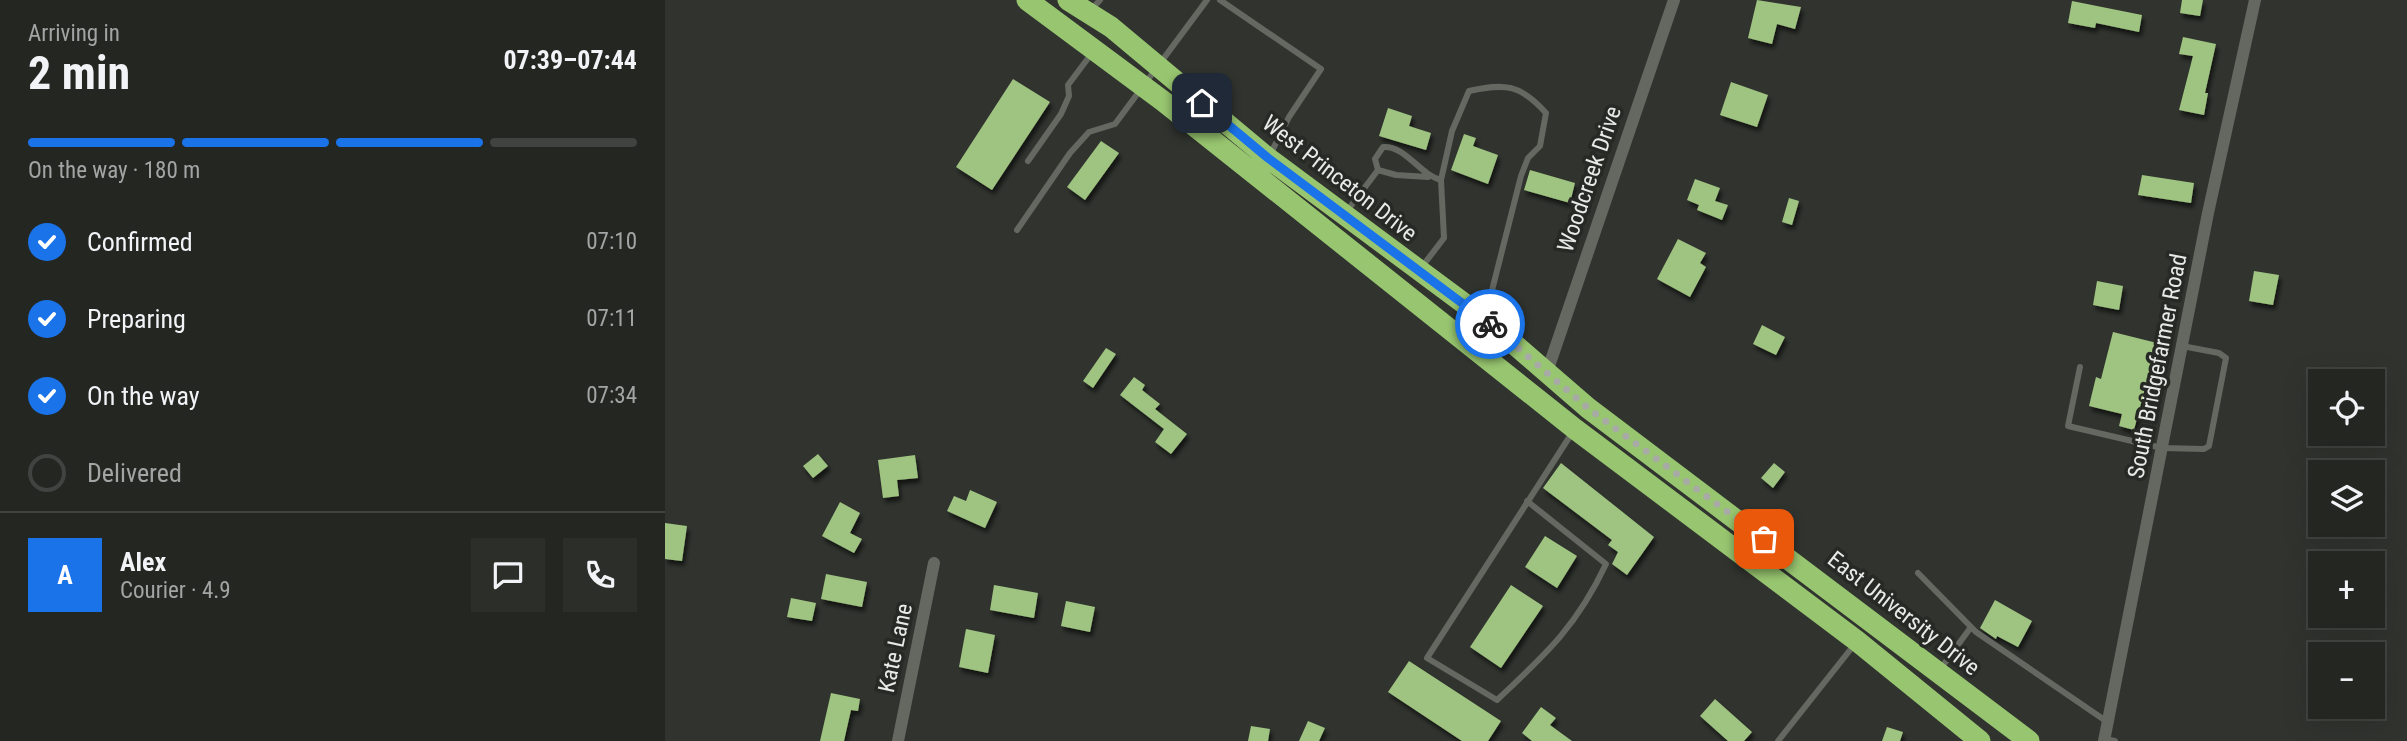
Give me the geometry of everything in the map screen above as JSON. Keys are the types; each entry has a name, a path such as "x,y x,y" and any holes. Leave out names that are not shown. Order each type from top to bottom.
{"highway":[{"path":"1027,0 1530,390 1575,429 1857,640 1980,741"},
{"name":"West Princeton Drive","path":"1068,0 1093,7 1111,27 1158,68 1268,158 1418,272 1485,319 1547,372"},
{"name":"East University Drive","path":"1547,372 1588,408 2029,741"}],"street":[{"name":"Woodcreek Drive","path":"1547,372 1674,0"},
{"name":"South Bridgefarmer Road","path":"2108,740 2108,723 2182,346 2255,0"},
{"name":"Kate Lane","path":"898,741 934,563"}],"lane":[{"path":"1017,230 1070,153 1089,132 1115,124 1207,0"},
{"path":"1220,0 1321,69 1289,117 1268,158"},
{"path":"1028,161 1061,114 1069,96 1069,85 1093,51"},
{"path":"1418,272 1444,238 1441,180 1452,131 1469,91 1501,84 1532,98 1546,113 1540,146 1528,158 1521,176 1485,319"},
{"path":"1378,170 1375,159 1377,153 1388,147 1397,150 1428,177"},
{"path":"1344,216 1378,170"},
{"path":"1378,170 1396,175 1441,180"},
{"path":"2080,367 2068,426 2162,448 2204,449 2209,446 2215,424 2226,358 2219,353 2182,346"},
{"path":"1527,501 1606,564 1588,603 1552,648 1497,700 1427,658 1527,501 1588,408"},
{"path":"1918,573 1971,628 2108,723"},
{"path":"1938,672 1971,628"},
{"path":"1778,741 1857,640"}],"building":[{"path":"1757,0 1801,7 1795,29 1777,24 1772,44 1748,38"},
{"path":"2182,0 2203,0 2200,16 2180,13"},
{"path":"2072,1 2142,15 2139,32 2096,23 2095,28 2068,23"},
{"path":"2183,37 2216,44 2205,93 2208,93 2204,115 2179,110 2193,56 2179,54"},
{"path":"1013,79 1050,102 992,190 956,167"},
{"path":"1731,82 1768,95 1757,127 1720,115"},
{"path":"1388,108 1412,116 1409,126 1431,133 1426,150 1379,136"},
{"path":"1464,134 1476,138 1473,146 1498,155 1488,184 1451,170"},
{"path":"1101,141 1119,153 1085,200 1067,187"},
{"path":"1530,170 1575,183 1570,203 1524,190"},
{"path":"2142,175 2194,183 2191,203 2138,195"},
{"path":"1695,179 1720,188 1715,201 1728,205 1722,220 1697,210 1699,205 1687,200"},
{"path":"1789,198 1799,201 1792,225 1782,222"},
{"path":"1678,239 1706,253 1700,263 1706,267 1690,297 1657,279"},
{"path":"2254,271 2279,275 2273,305 2249,301"},
{"path":"2097,281 2123,286 2119,310 2093,305"},
{"path":"1762,325 1785,337 1776,355 1753,344"},
{"path":"2113,332 2157,343 2134,430 2119,426 2122,414 2089,406 2096,377 2101,379"},
{"path":"1106,348 1116,354 1093,388 1083,381"},
{"path":"1134,377 1145,385 1142,390 1160,404 1155,409 1187,434 1171,454 1155,442 1164,429 1120,395"},
{"path":"818,454 828,466 813,478 803,466"},
{"path":"915,455 918,478 897,480 899,496 883,498 878,460"},
{"path":"1561,463 1654,537 1627,575 1612,564 1618,552 1608,545 1612,540 1543,488"},
{"path":"1774,463 1785,472 1773,488 1761,478"},
{"path":"970,490 997,502 985,528 947,511 954,496 966,501"},
{"path":"840,502 860,513 850,533 862,539 854,553 822,536"},
{"path":"665,523 687,526 682,561 665,559"},
{"path":"1545,536 1577,556 1557,588 1525,567"},
{"path":"826,574 867,582 862,607 821,599"},
{"path":"994,585 1038,593 1034,618 990,610"},
{"path":"1511,585 1543,606 1501,668 1470,647"},
{"path":"791,598 816,603 812,621 787,617"},
{"path":"1995,600 2032,621 2018,647 1997,636 1996,639 1980,628"},
{"path":"1066,601 1095,607 1090,632 1061,626"},
{"path":"966,629 995,635 988,673 959,667"},
{"path":"1409,661 1501,721 1488,741 1462,741 1388,692"},
{"path":"831,693 860,699 858,711 851,710 844,741 820,741"},
{"path":"1715,699 1752,732 1744,741 1728,741 1700,716"},
{"path":"1541,707 1556,718 1550,725 1572,741 1532,741 1522,733"},
{"path":"1308,721 1325,728 1319,741 1299,741"},
{"path":"1251,726 1270,729 1268,741 1248,741"},
{"path":"1887,727 1903,732 1900,741 1882,741"}],"way so far":[{"path":"1490,324 1588,408 1764,539"}],"route":[{"path":"1202,103 1268,158 1490,324"}]}
